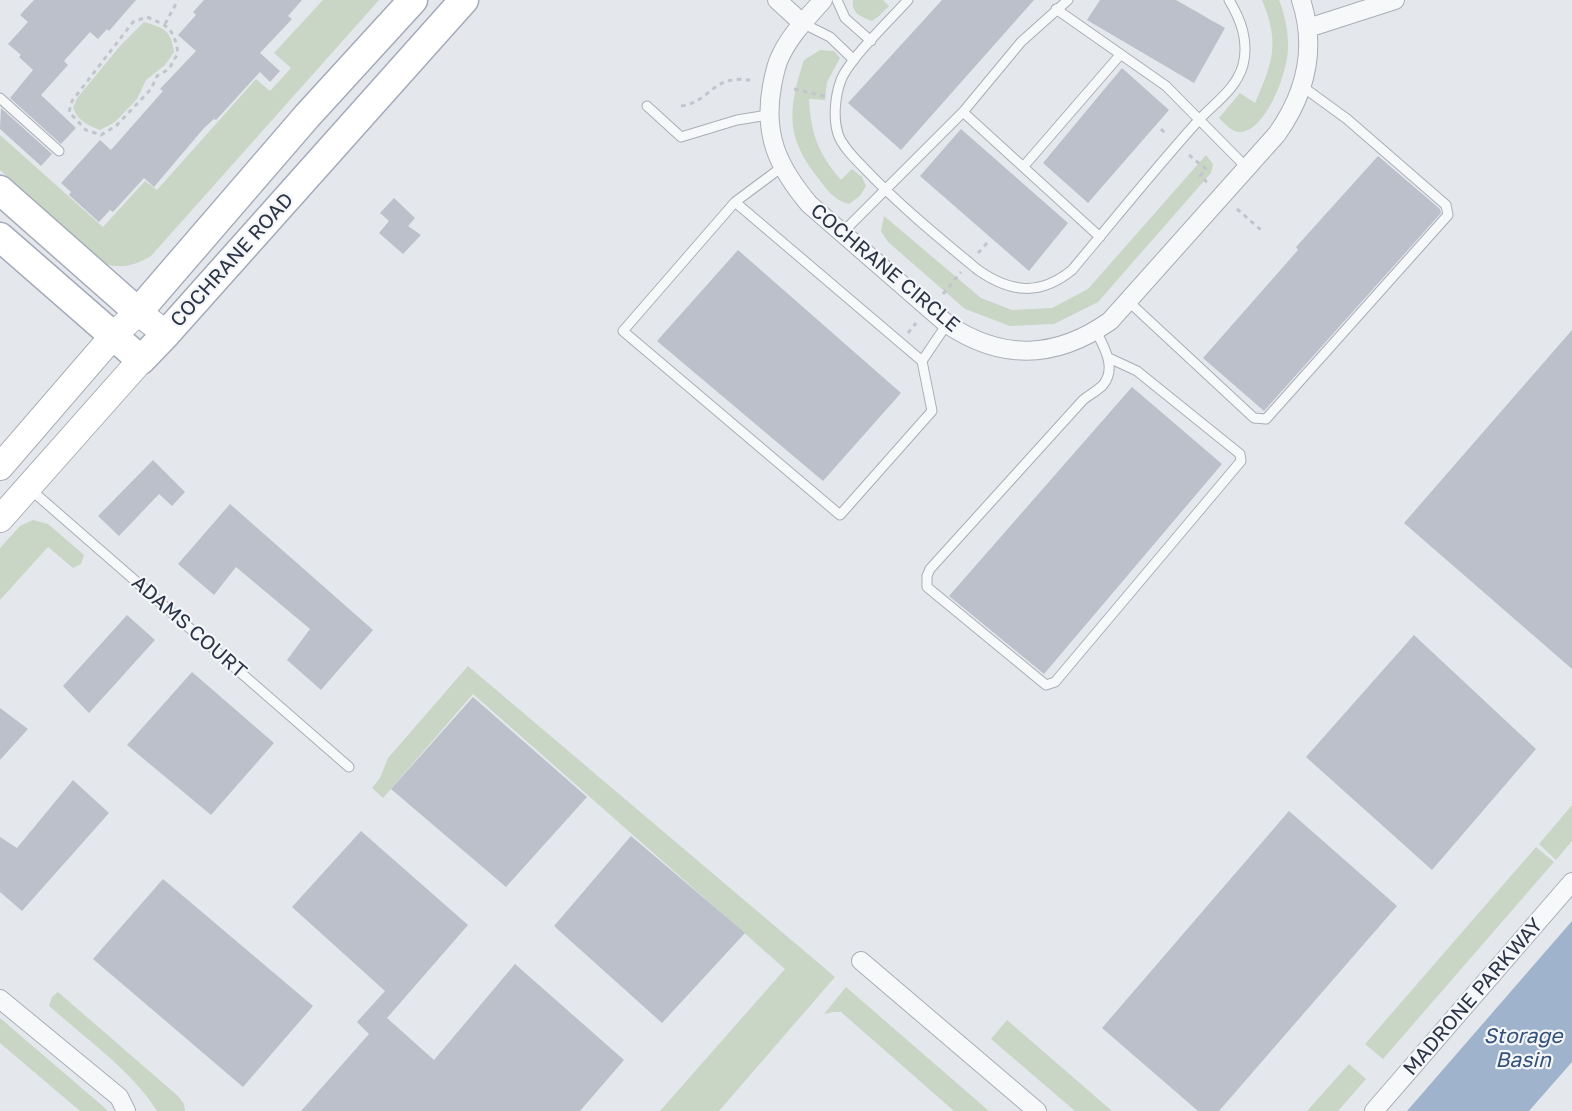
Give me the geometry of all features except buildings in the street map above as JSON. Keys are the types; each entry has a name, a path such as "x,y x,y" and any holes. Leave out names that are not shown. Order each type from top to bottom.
{"main road":[{"name":"COCHRANE ROAD","path":"0,467 301,123 413,0"},
{"name":"COCHRANE ROAD","path":"0,519 464,0"},
{"path":"0,189 138,312 166,334"},
{"path":"0,237 141,360"}],"street":[{"path":"777,0 802,23"},
{"name":"COCHRANE CIRCLE","path":"823,0 802,23 781,55 775,71 768,115 775,149 782,167 809,204 947,324 981,343 1033,352 1075,341 1110,321 1277,134 1296,105 1303,87 1308,51 1308,28 1301,0"},
{"path":"1308,28 1395,0"},
{"name":"MADRONE PARKWAY","path":"1374,1111 1572,882"},
{"path":"861,960 1037,1111"},
{"path":"0,999 119,1097 126,1111"}],"lane":[{"path":"837,0 845,18 871,41"},
{"path":"908,0 854,60 841,79 835,117 838,136 852,155 885,190 978,270 991,279 1025,290 1039,288 1059,280 1072,270 1198,120 1229,90 1243,64 1245,45 1238,14 1229,0"},
{"path":"841,234 963,112 1021,42 1068,0"},
{"path":"1056,9 1166,86 1247,168"},
{"path":"802,23 830,37 854,60"},
{"path":"1024,166 1120,55"},
{"path":"1128,302 1254,418 1266,419 1448,215 1446,205 1347,119 1303,87"},
{"path":"0,98 59,151"},
{"path":"647,106 681,137 738,120 768,115"},
{"path":"963,112 1100,237"},
{"path":"735,202 922,361 932,411 840,515 622,331 735,202 782,167"},
{"path":"922,361 947,324"},
{"path":"1096,331 1109,358 1108,374 1104,384 1083,400 930,569 927,576 927,587 1046,686 1055,682 1241,461 1240,454 1137,371 1109,358"},
{"name":"ADAMS COURT","path":"28,488 349,767"}],"path":[{"path":"165,24 178,0"},
{"path":"147,17 165,24 175,35 178,53 169,69 157,76 151,89 116,126 101,135 86,130 69,112 72,101 133,22 147,17"},
{"path":"681,106 693,102 723,82 733,79 754,81"},
{"path":"794,89 827,97"},
{"path":"1189,155 1206,169 1200,176 1208,183"},
{"path":"1237,209 1261,230"},
{"path":"978,253 987,243"},
{"path":"943,294 964,269"},
{"path":"906,336 916,323"}],"green space":[{"path":"323,0 379,0 151,256 124,266 105,264 0,170 0,135 103,227 145,181 157,190 256,79 270,91 291,68 274,53"},
{"path":"853,0 883,0 889,6 872,21 855,11"},
{"path":"1262,0 1279,0 1287,28 1288,46 1285,68 1275,96 1260,120 1251,128 1238,132 1229,128 1219,118 1240,93 1255,103 1266,76 1270,64 1272,41 1268,15"},
{"path":"144,22 157,26 168,34 174,52 165,65 146,80 137,99 115,122 100,130 87,124 80,119 73,107 78,97 120,46"},
{"path":"820,50 834,51 840,58 827,82 825,100 809,99 812,123 821,152 841,180 852,169 862,177 866,186 860,196 849,204 835,197 825,187 807,163 795,135 793,108 804,60"},
{"path":"1206,155 1213,164 1211,173 1098,302 1054,324 1010,326 965,309 888,242 881,231 884,216 981,298 1012,310 1052,308 1088,289"},
{"path":"33,520 48,524 84,555 81,564 73,568 48,547 0,600 0,548 20,526"},
{"path":"468,666 835,977 719,1111 660,1111 785,969 473,694 383,798 372,788 380,778 388,758"},
{"path":"1572,805 1572,841 1556,860 1539,844"},
{"path":"1536,847 1554,862 1383,1059 1365,1044"},
{"path":"846,987 989,1111 954,1111 841,1012 824,1014"},
{"path":"58,992 178,1096 184,1104 185,1111 157,1111 122,1069 49,1006 52,997"},
{"path":"0,1018 107,1111 80,1111 0,1043"},
{"path":"1007,1020 1112,1111 1075,1111 991,1039"},
{"path":"1349,1064 1366,1079 1338,1111 1307,1111"}],"water":[{"name":"Storage Basin","path":"1572,921 1572,1062 1529,1111 1407,1111"}]}
